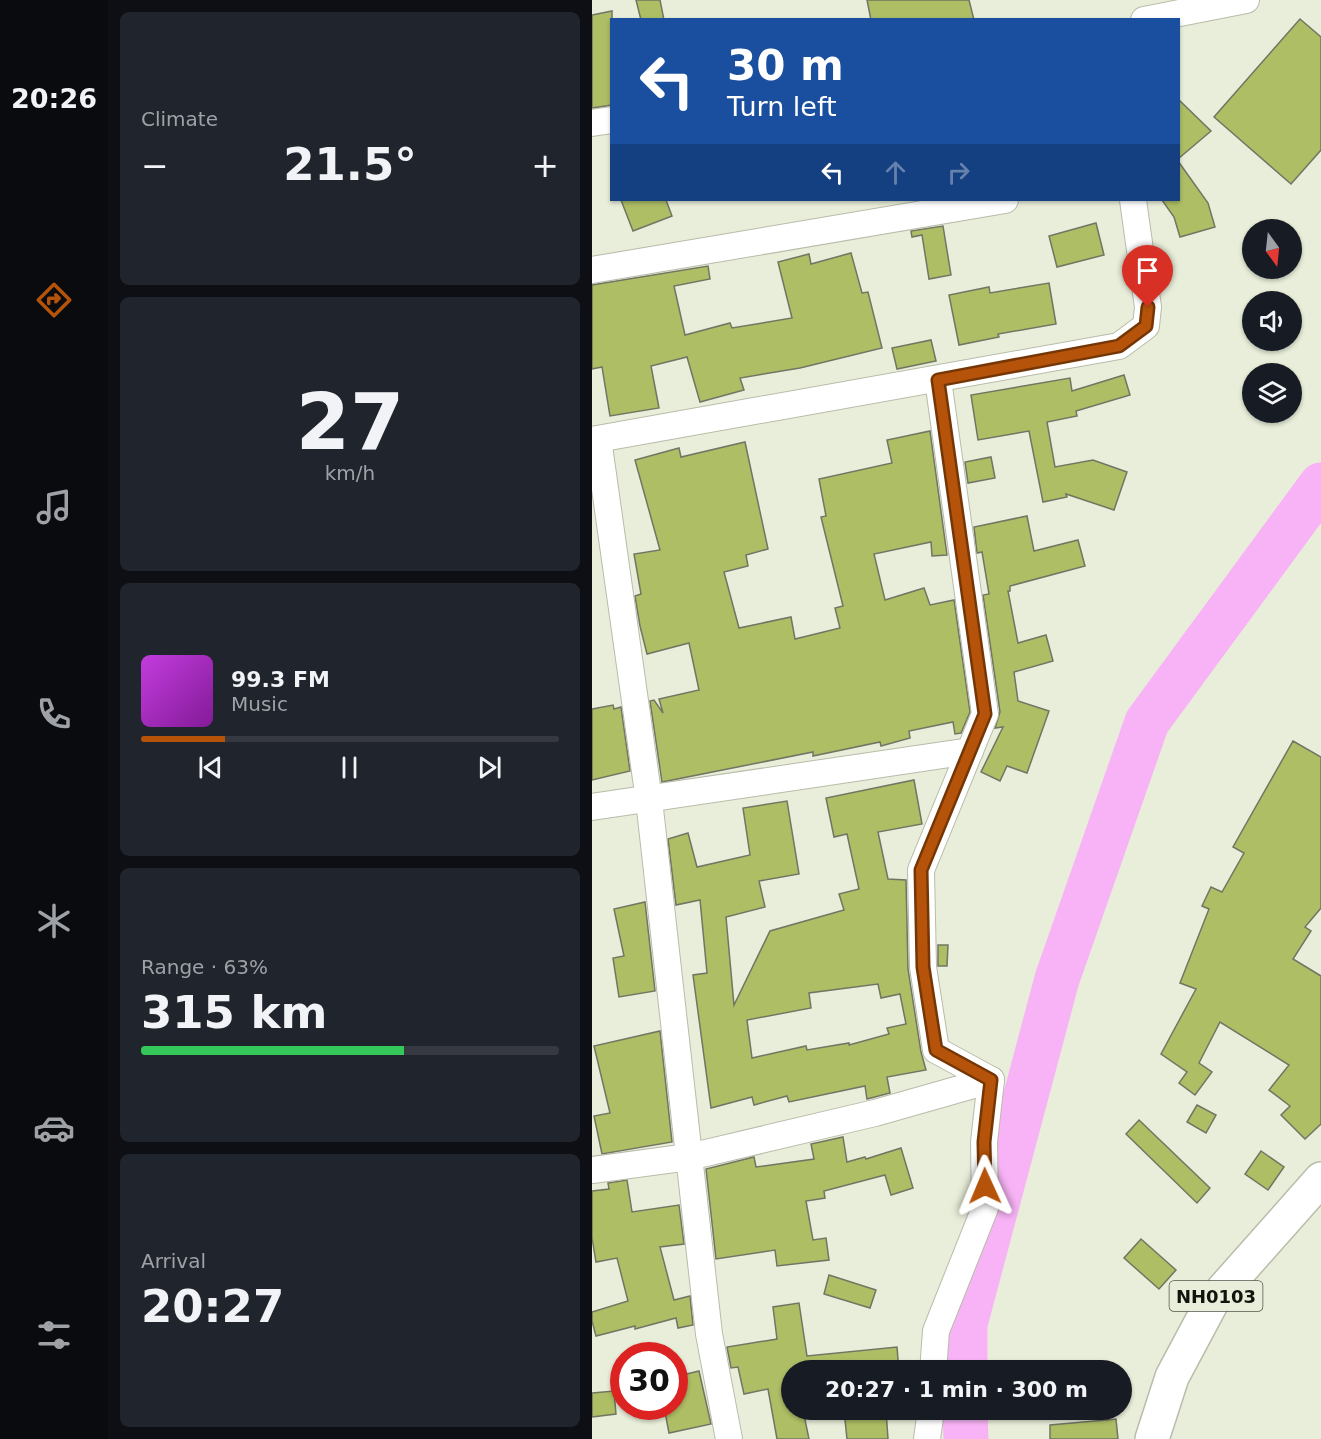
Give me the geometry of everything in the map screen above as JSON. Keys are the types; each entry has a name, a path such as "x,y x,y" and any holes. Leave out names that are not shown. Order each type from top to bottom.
{"highway":[{"name":"NH0103","path":"1152,1439 1172,1377 1212,1302 1321,1179"}],"street":[{"path":"1154,18 1246,0"},
{"path":"592,123 610,120"},
{"path":"592,270 999,201"},
{"path":"729,1439 709,1334 649,800 595,439 938,380 1119,346 1146,326 1148,307 1133,201"},
{"path":"938,380 985,714 921,870 923,967 936,1050 991,1080"},
{"path":"592,807 970,751"},
{"path":"592,1170 689,1157 875,1113 991,1080"},
{"path":"934,1360 936,1331 985,1208 984,1142 991,1080"},
{"path":"927,1439 930,1420"}],"building":[{"path":"636,0 660,0 664,18 640,18"},
{"path":"867,0 969,0 974,18 871,18"},
{"path":"612,11 612,18 610,18 610,105 592,108 592,15"},
{"path":"1300,19 1321,37 1321,150 1291,184 1214,117"},
{"path":"1180,101 1211,131 1180,157"},
{"path":"1180,164 1208,203 1215,227 1180,237 1174,217 1163,201 1180,201"},
{"path":"621,201 666,201 672,216 633,231"},
{"path":"1096,223 1104,255 1057,267 1049,236"},
{"path":"943,226 951,275 929,279 922,235 912,237 911,231"},
{"path":"851,253 862,293 868,292 882,348 800,368 740,378 744,390 700,402 687,357 651,366 659,408 610,416 602,367 592,369 592,285 708,266 710,279 674,286 685,335 730,323 732,328 792,318 778,262 809,254 811,264"},
{"path":"1049,283 1056,324 998,334 999,337 959,345 949,295 989,287 990,293"},
{"path":"931,340 936,361 897,369 892,348"},
{"path":"1124,375 1130,395 1076,411 1077,416 1047,422 1055,467 1093,460 1127,472 1114,510 1066,494 1067,497 1043,502 1029,431 978,440 971,395 1070,378 1072,391"},
{"path":"930,431 947,555 932,556 931,542 874,554 885,600 924,588 930,605 954,600 970,712 961,733 955,734 953,722 909,731 910,738 881,746 880,742 813,756 813,752 662,782 650,701 654,700 663,713 659,699 699,690 689,643 647,654 635,596 641,594 634,554 660,550 635,460 679,448 681,457 745,442 768,549 746,555 748,566 724,572 739,628 791,617 795,639 840,628 835,608 843,606 821,517 826,516 819,479 892,463 887,440"},
{"path":"991,457 995,478 968,483 965,462"},
{"path":"1027,516 1034,551 1078,540 1085,566 1010,586 1010,591 1008,591 1018,643 1046,635 1053,661 1014,672 1018,701 1049,711 1027,773 1007,766 1000,781 981,772 1003,727 995,728 1000,712 983,595 989,594 982,552 977,553 974,527"},
{"path":"613,705 614,709 621,707 630,771 592,780 592,709"},
{"path":"1293,741 1321,757 1321,908 1305,927 1311,931 1293,959 1321,976 1321,1124 1305,1139 1281,1115 1290,1106 1269,1090 1289,1065 1220,1022 1199,1063 1212,1072 1195,1095 1179,1083 1187,1072 1161,1054 1196,989 1180,983 1209,909 1202,906 1211,887 1222,892 1244,853 1233,847"},
{"path":"914,780 922,824 878,832 888,879 906,880 908,969 926,1070 887,1077 890,1093 867,1099 865,1086 789,1102 787,1096 754,1105 752,1097 711,1108 693,975 707,973 700,900 676,905 668,839 688,833 697,867 750,855 743,808 787,801 799,874 759,881 765,907 726,917 734,1005 770,931 844,910 839,894 859,889 847,834 834,837 826,798","holes":["878,984 881,998 900,994 906,1024 887,1028 889,1034 849,1045 849,1043 807,1050 806,1046 752,1058 747,1020 811,1008 809,993"]},
{"path":"645,902 655,991 619,997 613,958 624,956 614,909"},
{"path":"938,945 948,945 947,966 938,966"},
{"path":"660,1031 672,1142 602,1154 594,1116 610,1113 594,1046"},
{"path":"1197,1105 1216,1115 1206,1133 1187,1122"},
{"path":"1139,1120 1210,1188 1197,1203 1126,1134"},
{"path":"843,1137 847,1162 865,1157 866,1159 901,1148 913,1188 891,1195 885,1175 824,1191 825,1198 806,1201 813,1240 826,1238 829,1260 777,1266 775,1250 716,1259 706,1169 754,1157 756,1167 814,1159 811,1144"},
{"path":"1261,1151 1284,1167 1268,1190 1245,1174"},
{"path":"627,1180 632,1212 679,1205 684,1244 660,1247 674,1300 690,1296 693,1325 678,1328 676,1318 596,1336 592,1312 628,1301 617,1258 596,1262 592,1238 592,1191 609,1189 608,1183"},
{"path":"1141,1239 1176,1270 1159,1289 1124,1258"},
{"path":"829,1275 876,1290 870,1308 824,1294"},
{"path":"799,1303 807,1356 897,1347 898,1360 781,1360 781,1420 805,1420 809,1439 777,1439 768,1389 744,1394 738,1367 731,1368 727,1347 777,1339 773,1307"},
{"path":"699,1371 711,1424 669,1433 666,1420 688,1420 688,1374"},
{"path":"610,1391 610,1415 592,1417 592,1393"},
{"path":"845,1420 887,1420 888,1439 847,1439"},
{"path":"1116,1420 1118,1439 1050,1439 1050,1425"}],"waterway":[{"path":"965,1360 965,1324 1057,979 1147,722 1321,485"},
{"path":"965,1420 966,1439"}],"route":[{"path":"985,1186 984,1142 991,1080 936,1050 923,967 921,870 985,714 938,380 1119,346 1146,326 1148,307"}]}
